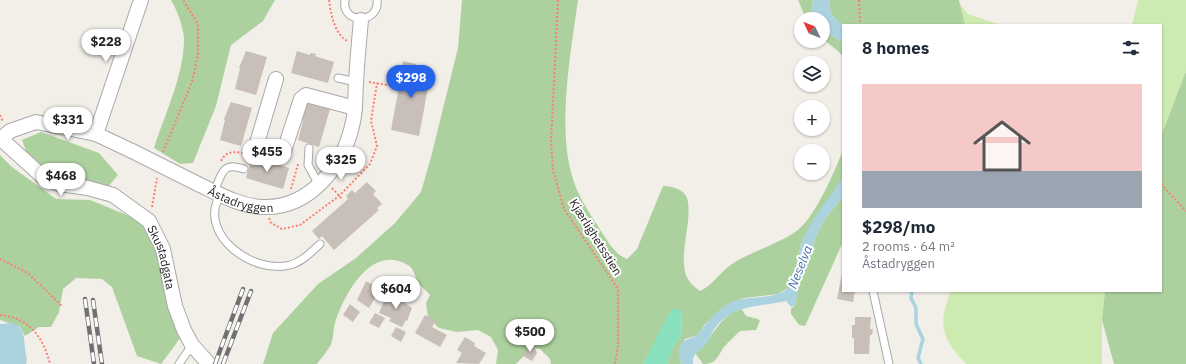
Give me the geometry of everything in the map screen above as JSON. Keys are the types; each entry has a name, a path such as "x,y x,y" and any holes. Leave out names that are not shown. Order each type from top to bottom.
{"street":[{"path":"96,134 141,0"},
{"name":"Åstadryggen","path":"0,139 10,131 36,122 96,134 237,203 264,207 288,204 322,182 337,164 348,141 353,125 355,108 361,20"},
{"path":"276,79 257,143 260,148 283,154 303,97 308,95 355,108"},
{"name":"Skustadgata","path":"0,139 43,177 59,184 88,188 113,195 149,221 163,249 176,306 184,330 192,345 209,364"}],"lane":[{"path":"345,0 344,5 347,12 355,18 361,20 368,18 376,10 377,0"},
{"path":"338,78 356,82"},
{"path":"309,148 308,165 322,182"},
{"path":"244,169 235,165 230,165 225,168 213,213 216,225 222,238 236,252 263,264 290,266 300,261 320,244"},
{"path":"873,292 890,364"},
{"path":"179,364 192,345"}],"path":[{"path":"162,154 192,82 198,55 198,24 183,0"},
{"path":"329,0 334,25 343,38 359,47"},
{"name":"Kjærlighetsstien","path":"558,0 551,141 554,170 564,209 618,289 618,346 615,364"},
{"path":"859,0 860,24"},
{"path":"356,82 393,86"},
{"path":"283,154 286,157 299,161 288,204"},
{"path":"149,221 158,176"},
{"path":"322,182 342,200"},
{"path":"1162,185 1186,211"},
{"path":"0,260 28,273 62,306"},
{"path":"0,315 13,316 30,326 42,339 50,364"}],"green space":[{"path":"171,0 275,0 263,21 231,45 216,106 193,163 180,164 154,148 173,94 181,66 183,52 184,38 182,28"},
{"path":"462,0 578,0 567,86 567,153 573,180 579,194 608,242 622,257 627,259 637,249 663,186 673,187 680,190 687,198 689,215 684,253 685,272 687,278 700,291 709,285 732,264 786,238 800,228 819,203 842,152 842,180 807,232 801,244 794,277 788,288 778,294 744,298 732,302 705,324 698,335 685,339 679,351 681,364 667,364 674,345 682,334 681,311 661,332 643,364 551,364 550,359 540,349 531,348 516,364 496,364 498,350 491,337 478,330 457,332 439,328 428,317 426,303 430,295 419,284 413,270 409,266 393,260 381,261 370,267 360,276 345,299 339,312 334,325 331,344 317,364 263,364 273,333 318,284 356,258 395,223 421,192 458,48"},
{"path":"798,0 813,0 813,12 803,12"},
{"path":"829,0 959,0 965,24 842,25 831,15"},
{"path":"1138,0 1186,0 1186,71 1162,133 1162,24 1132,24"},
{"path":"960,4 968,14 998,24 965,24"},
{"path":"830,34 842,41 842,56 830,45"},
{"path":"1186,71 1186,364 1114,364 1102,320 1105,292 1162,292 1162,133"},
{"path":"41,132 99,153 118,175 108,187 61,178 29,159 22,140"},
{"path":"0,155 12,167 56,199 90,200 139,220 151,239 184,333 161,364 137,356 112,287 102,279 76,278 63,289 59,312 51,327 39,327 25,336 20,327 0,320"},
{"path":"842,197 842,244 805,326 799,325 791,314 791,309 795,305 799,285 817,234 824,220"},
{"path":"951,292 1105,292 1102,320 1102,364 966,364 952,347 944,331 943,322"},
{"path":"741,308 746,316 758,319 760,321 756,330 740,331 724,347 714,361 708,364 703,364 695,353 701,348 725,318"},
{"path":"673,309 681,311 682,334 674,345 667,364 643,364 665,320"}],"water":[{"path":"813,0 829,0 831,15 842,25 842,41 830,34 830,12 813,12"},
{"name":"Neselva","path":"842,179 842,197 824,220 817,234 799,285 795,305 791,307 786,301 750,307 733,313 725,318 714,329 705,345 693,358 693,364 681,364 679,351 680,345 684,341 699,333 722,308 738,300 776,295 787,289 795,274 801,245 814,219"},
{"path":"12,323 19,327 23,332 27,357 26,364 0,364 0,324"}],"building":[{"path":"246,51 267,57 256,95 235,89 239,68"},
{"path":"297,51 310,55 310,53 316,54 315,56 334,62 328,83 291,73"},
{"path":"403,61 416,64 415,68 428,70 427,76 430,77 419,136 391,130 399,87 395,86 397,78 400,78"},
{"path":"231,102 252,108 241,146 220,140 224,119"},
{"path":"308,103 330,109 319,147 298,140 303,121 301,120"},
{"path":"252,157 270,160 270,162 289,168 283,189 246,178"},
{"path":"367,182 376,191 373,194 382,204 377,208 379,210 334,250 322,236 319,239 312,231 348,199 346,196 352,190 355,193"},
{"path":"842,273 842,292 855,292 853,302 837,299"},
{"path":"366,281 380,289 369,308 357,300"},
{"path":"390,293 412,308 407,321 406,320 402,327 389,321 391,318 379,313 385,298 387,299"},
{"path":"350,304 360,312 353,322 343,315"},
{"path":"375,313 385,318 379,328 369,323"},
{"path":"425,315 436,320 432,327 447,335 440,347 415,333"},
{"path":"855,317 871,317 870,329 873,329 872,335 870,335 869,354 854,354 852,325 855,325"},
{"path":"396,327 406,332 401,342 391,336"},
{"path":"465,337 475,343 474,346 486,353 479,364 456,363 462,353 457,350"},
{"path":"528,346 534,346 537,353 532,361 523,356"}],"waterway":[{"path":"912,292 911,298 916,308 916,324 923,339 918,358 921,364"}],"railway":[{"path":"215,364 243,289"},
{"path":"223,364 251,291"},
{"path":"85,299 94,364"},
{"path":"93,300 102,364"}]}
